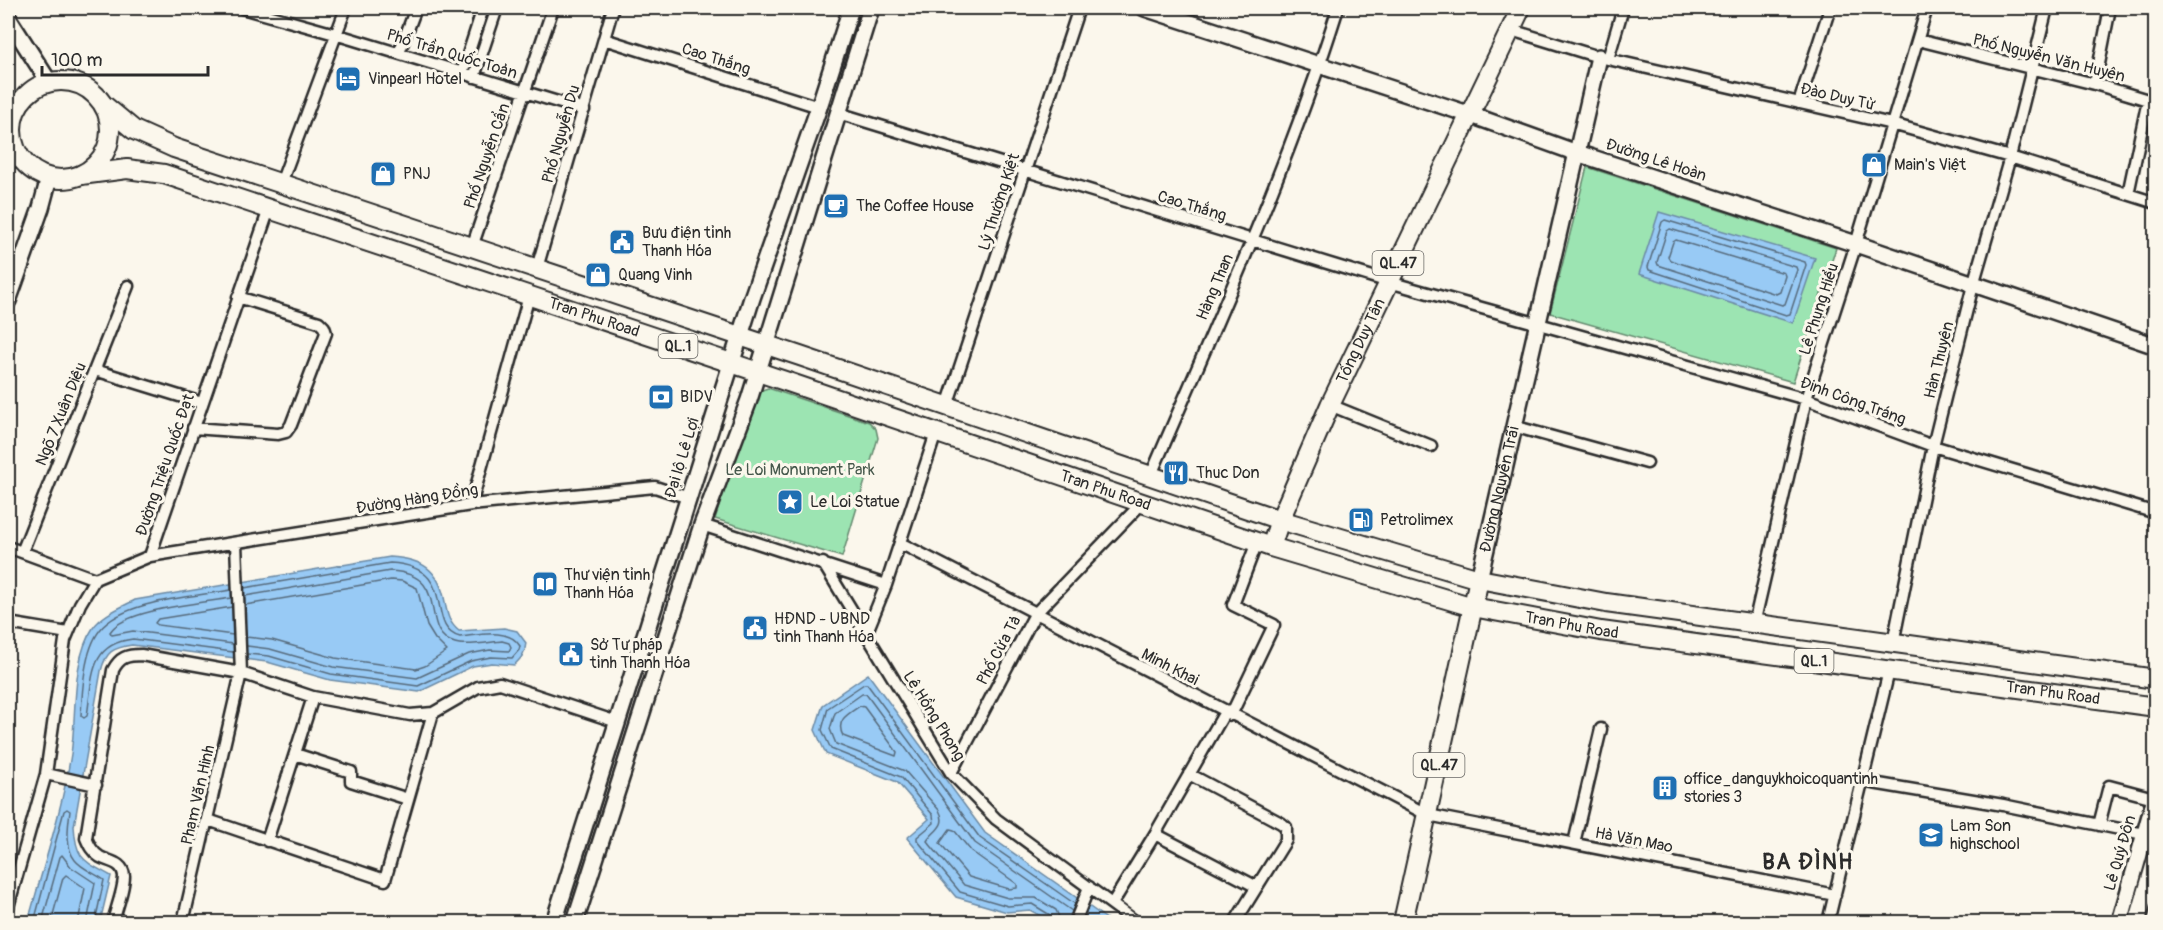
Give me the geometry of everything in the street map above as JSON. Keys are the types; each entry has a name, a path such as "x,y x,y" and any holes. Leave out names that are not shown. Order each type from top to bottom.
{"highway":[{"name":"Tống Duy Tân","path":"1264,545 1280,520 1330,405 1521,8"},
{"path":"65,81 81,85 95,93 105,106 110,122 110,138 105,154 95,166 81,175 65,179 49,178 15,158 12,130 15,104 34,89 49,82 65,81"},
{"name":"Tran Phu Road","path":"105,106 134,130 164,143 1280,520 1479,579 1606,603 2156,679"},
{"name":"Tran Phu Road","path":"81,175 127,169 165,174 758,372 1264,545 1473,607 1601,631 2156,707"},
{"path":"398,252 408,225"},
{"path":"1143,503 1151,476"},
{"name":"Đường Nguyễn Trãi","path":"1403,922 1479,579"},
{"path":"1889,671 1893,643"}],"main road":[{"name":"Đại lộ Lê Lợi","path":"554,922 731,363 852,8"},
{"path":"574,922 702,525 758,372 872,8"},
{"name":"Đường Lê Hoàn","path":"1145,8 1471,115 1577,153 1856,244 2156,346"},
{"path":"8,18 49,82"},
{"name":"Đường Nguyễn Trãi","path":"1479,579 1577,153 1604,58"},
{"path":"8,301 10,284 41,208 49,178"},
{"name":"Lê Quý Đôn","path":"2120,922 2155,796"},
{"path":"590,809 609,815"},
{"path":"2137,922 2156,858"}],"street":[{"name":"Phố Trần Quốc Toản","path":"242,8 273,12 335,34 584,110"},
{"path":"281,183 346,8"},
{"path":"399,53 416,8"},
{"path":"462,73 483,8"},
{"path":"474,77 497,8"},
{"name":"Phố Nguyễn Cẩn","path":"472,247 553,8"},
{"name":"Phố Nguyễn Du","path":"537,268 613,8"},
{"name":"Lý Thường Kiệt","path":"947,406 1079,8"},
{"name":"Hàng Than","path":"1151,476 1251,240 1320,66 1338,8"},
{"path":"1604,58 1623,8"},
{"path":"1799,103 1830,8"},
{"name":"Lê Phụng Hiểu","path":"1754,624 1806,399 1856,244 1927,8"},
{"name":"Hàn Thuyên","path":"1893,643 1933,446 1973,285 2010,157 2046,8"},
{"path":"2095,84 2110,8"},
{"name":"Đào Duy Từ","path":"1511,30 1604,58 1892,124 2010,157 2156,203"},
{"name":"Cao Thắng","path":"604,39 819,107"},
{"name":"Phố Nguyễn Văn Huyên","path":"1918,40 2095,84 2148,100 2128,194"},
{"name":"Cao Thắng","path":"838,113 1024,172 1389,282 1538,324"},
{"name":"Đường Triệu Quốc Đạt","path":"96,579 150,556 269,209"},
{"name":"Ngõ 7 Xuân Diệu","path":"22,552 128,286"},
{"path":"471,505 529,296"},
{"path":"193,428 278,434 286,432 291,425 326,333 319,322 238,297"},
{"name":"Đinh Công Tráng","path":"1538,324 1806,399 1933,446 2156,513"},
{"path":"94,370 202,403"},
{"path":"1330,405 1431,446"},
{"path":"1513,426 1647,463"},
{"path":"866,634 886,585 936,433"},
{"name":"Đường Hàng Đồng","path":"150,556 471,505 655,487 689,498"},
{"name":"Phố Cửa Tả","path":"951,773 1035,614 1143,503"},
{"path":"702,525 886,585"},
{"name":"Phạm Văn Hinh","path":"183,922 241,673 236,543"},
{"name":"Minh Khai","path":"900,543 1428,815"},
{"path":"1112,904 1228,713 1274,625 1233,605 1264,545"},
{"path":"8,547 96,579 80,604 68,633 46,774 8,907"},
{"name":"Lê Hồng Phong","path":"823,563 951,773 996,819 1136,922"},
{"path":"8,623 68,633"},
{"path":"113,922 124,878 123,870 116,862 99,856 91,848 86,838 113,670 119,660 128,655 141,655 241,673 313,697 410,715 433,713 478,687 500,683 617,722"},
{"path":"1828,922 1889,671"},
{"path":"267,841 313,697"},
{"path":"208,820 385,880 433,713"},
{"path":"1574,843 1601,729"},
{"path":"295,754 351,772 351,782 408,799"},
{"path":"46,774 96,785"},
{"path":"1189,774 1281,822 1286,827 1286,840 1235,922"},
{"path":"1861,781 2144,834"},
{"path":"2099,825 2109,786 2155,796"},
{"name":"Hà Văn Mao","path":"1428,815 1835,895"},
{"path":"1155,834 1257,887"},
{"path":"1075,922 1089,887"}],"green space":[{"path":"1587,167 1836,248 1793,382 1550,313"},
{"name":"Le Loi Monument Park","path":"768,388 869,422 876,429 878,438 842,557 715,519 753,399 759,391"}],"water":[{"path":"1659,212 1815,258 1793,323 1639,274"},
{"path":"390,557 420,563 433,574 442,591 449,618 459,631 504,628 517,631 526,643 521,658 514,665 492,663 473,666 419,692 330,680 267,662 132,645 115,649 105,659 101,671 74,826 79,853 88,862 111,876 100,922 28,922 67,775 81,656 86,641 97,623 135,600"},
{"path":"868,674 985,833 1111,922 1051,922 1030,910 1007,912 956,897 907,838 929,819 897,782 826,754 815,730 823,705"}],"place":[{"name":"Vinpearl Hotel","path":"348,79"},
{"name":"Main's Việt","path":"1874,165"},
{"name":"PNJ","path":"383,174"},
{"name":"The Coffee House","path":"836,206"},
{"name":"Bưu điện tỉnh Thanh Hóa","path":"622,242"},
{"name":"Quang Vinh","path":"598,275"},
{"name":"BIDV","path":"661,397"},
{"name":"Thuc Don","path":"1176,473"},
{"name":"Le Loi Statue","path":"790,502"},
{"name":"Petrolimex","path":"1361,520"},
{"name":"Thư viện tỉnh Thanh Hóa","path":"545,584"},
{"name":"HĐND - UBND tỉnh Thanh Hóa","path":"755,628"},
{"name":"Sở Tư pháp tỉnh Thanh Hóa","path":"571,654"},
{"name":"office_danguykhoicoquantinh stories 3","path":"1665,788"},
{"name":"Lam Son highschool","path":"1931,835"}],"district":[{"name":"BA ĐÌNH","path":"1808,862"}]}
